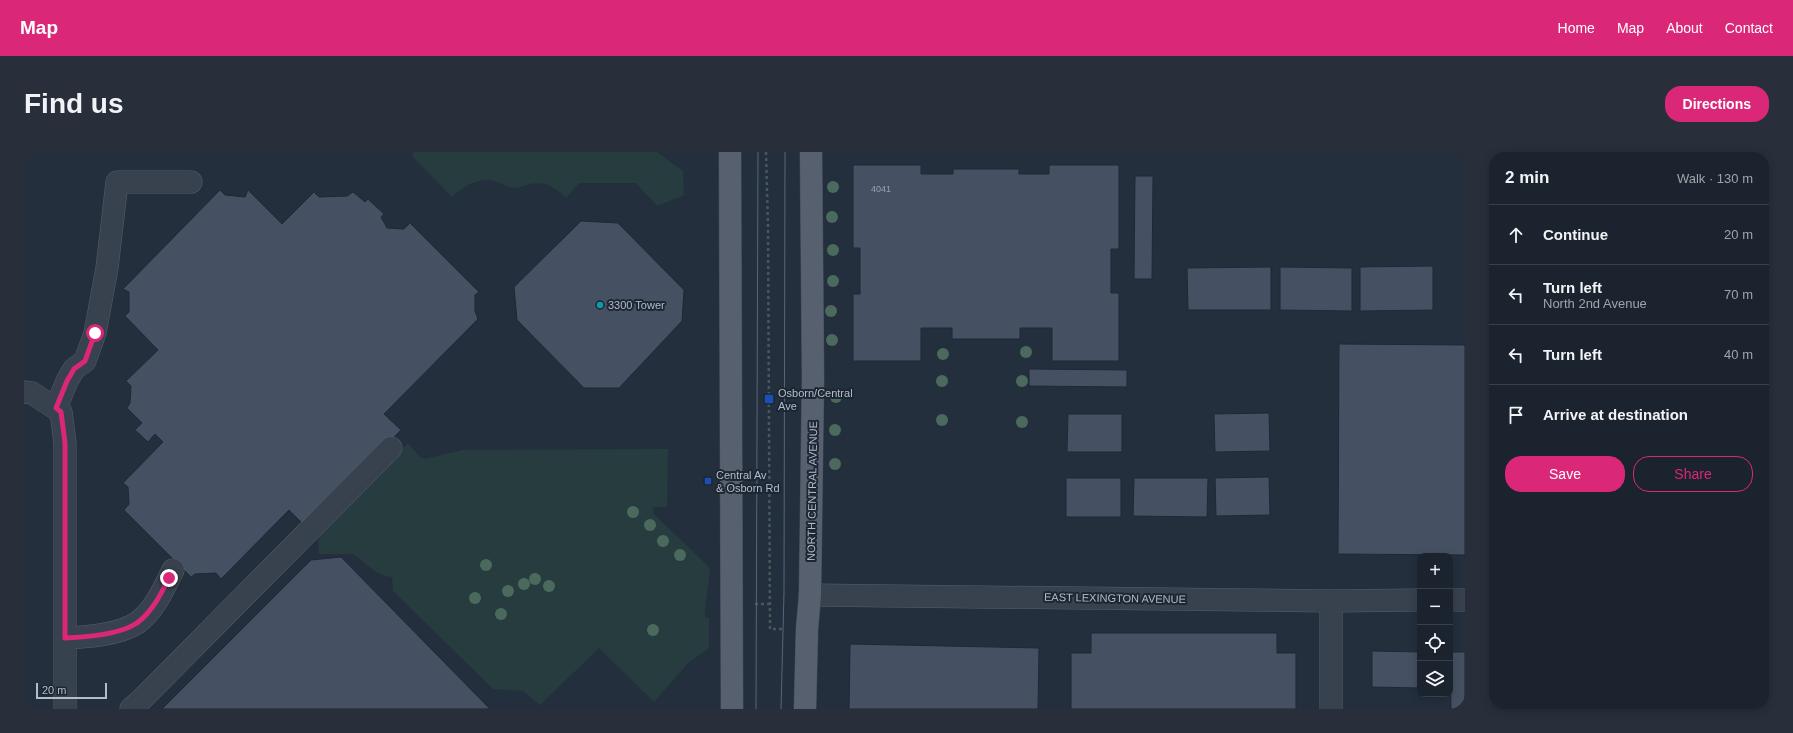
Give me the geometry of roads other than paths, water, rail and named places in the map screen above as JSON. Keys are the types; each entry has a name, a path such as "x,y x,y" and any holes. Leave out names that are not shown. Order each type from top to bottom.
{"main road":[{"path":"730,152 733,465 732,709"},
{"name":"NORTH CENTRAL AVENUE","path":"804,709 807,629 810,595 813,378 811,152"}],"street":[{"path":"56,408 67,381 74,369 85,361 95,333 108,268 117,182 191,182"},
{"path":"24,392 32,393 61,412 65,443 65,709"},
{"path":"131,709 392,448"},
{"path":"65,638 93,637 136,624 154,605 173,570"},
{"name":"EAST LEXINGTON AVENUE","path":"810,595 1331,602 1417,600"},
{"path":"1453,600 1465,600"},
{"path":"1331,602 1331,709"}],"tram line":[{"path":"756,709 758,152"},
{"path":"781,709 784,592 785,152"}],"place":[{"name":"3300 Tower","path":"600,305"},
{"name":"Osborn/Central Ave","path":"769,399"},
{"name":"Central Av & Osborn Rd","path":"708,481"}]}
